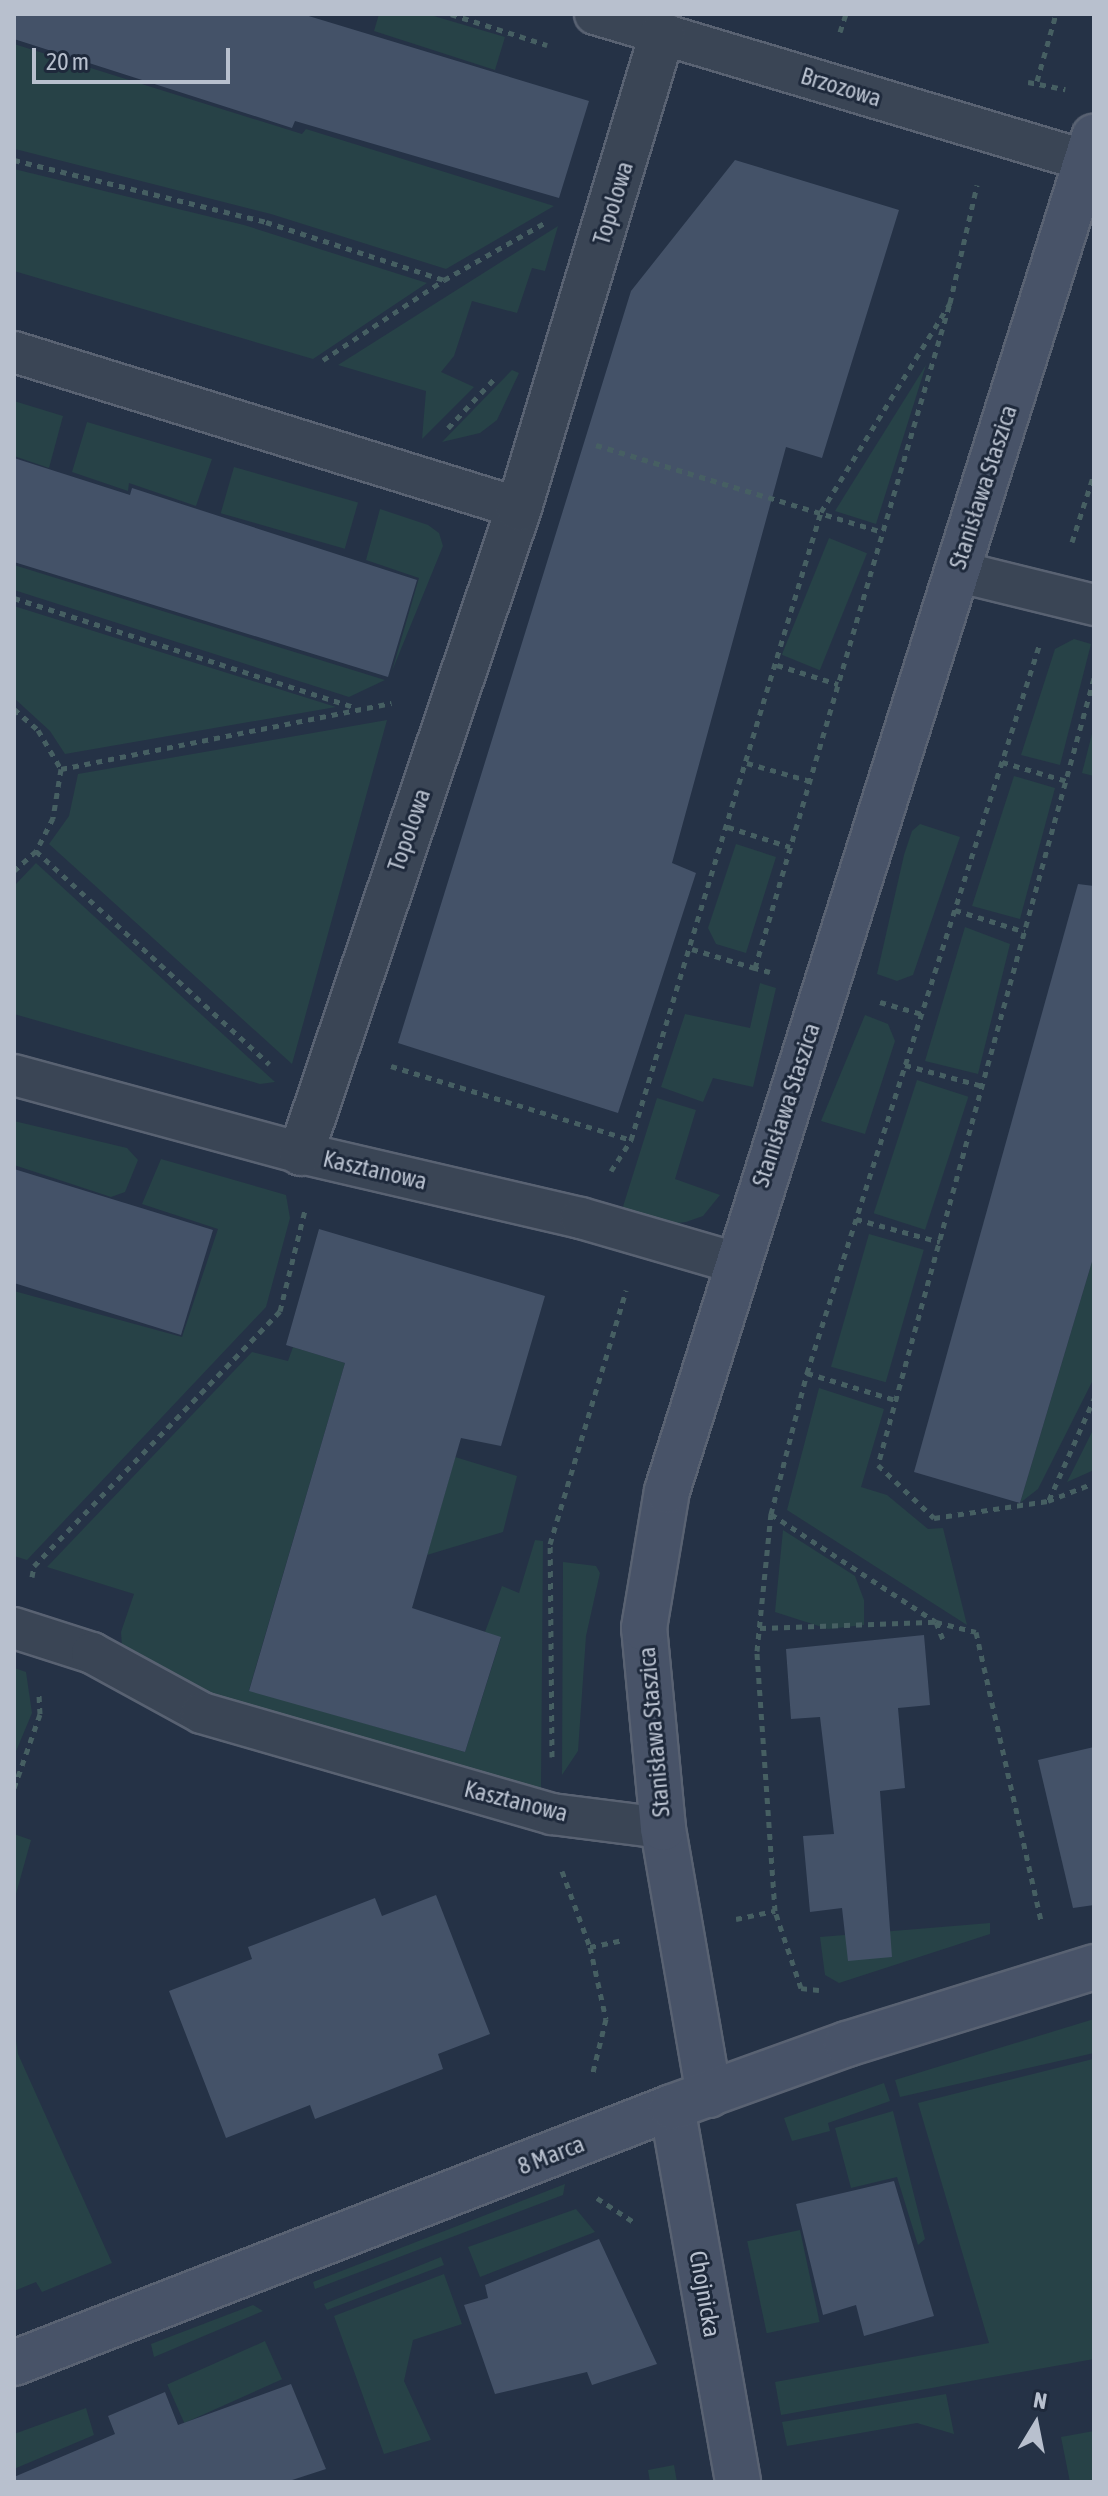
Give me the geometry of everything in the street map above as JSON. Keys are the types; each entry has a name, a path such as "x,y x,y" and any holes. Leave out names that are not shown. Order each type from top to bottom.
{"street":[{"name":"Topolowa","path":"301,1153 519,508 662,34"},
{"name":"Stanisława Staszica","path":"690,2101 644,1628 667,1491 736,1263 1091,149"},
{"name":"8 Marca","path":"14,2363 690,2101 847,2044 1094,1967"},
{"name":"Chojnicka","path":"690,2101 738,2482"}],"lane":[{"name":"Brzozowa","path":"595,14 1091,149"},
{"path":"14,352 519,508"},
{"path":"956,571 1094,605"},
{"name":"Kasztanowa","path":"14,1075 301,1153 581,1218 736,1263"},
{"name":"Kasztanowa","path":"17,1629 92,1653 202,1713 552,1814 663,1828"}],"path":[{"path":"1037,81 1056,14"},
{"path":"14,160 266,222 444,280"},
{"path":"755,968 950,303 981,170"},
{"path":"323,360 444,280 548,220"},
{"path":"821,512 950,303"},
{"path":"585,442 883,532"},
{"path":"833,1992 801,1988 775,1911 759,1628 771,1514 807,1373 1094,474"},
{"path":"1087,497 1094,501"},
{"path":"14,598 358,709"},
{"path":"777,665 838,684"},
{"path":"1094,678 878,1465 934,1518 1048,1501 1094,1483"},
{"path":"61,769 398,701"},
{"path":"14,709 38,730 61,769 53,818 36,851 14,871"},
{"path":"1002,762 1067,781"},
{"path":"747,763 810,781"},
{"path":"728,827 790,847"},
{"path":"955,910 1025,932"},
{"path":"692,949 922,1014"},
{"path":"905,1065 983,1086"},
{"path":"17,1629 34,1566 280,1311 309,1196"},
{"path":"856,1219 940,1242"},
{"path":"807,1373 896,1400"},
{"path":"1048,1501 1094,1399"},
{"path":"771,1514 936,1622 943,1639"},
{"path":"759,1628 936,1622 976,1632 1044,1928"},
{"path":"14,1788 40,1714 38,1688"},
{"path":"1031,1932 1056,1926"},
{"path":"586,2081 595,2073 606,2019 590,1947"}],"green space":[{"path":"379,14 427,14 505,37 495,70 374,31"},
{"path":"14,44 302,134 306,129 554,206 446,269 271,214 14,149"},
{"path":"14,169 244,225 427,283 313,359 14,271"},
{"path":"558,226 545,271 532,268 517,313 472,301 454,356 441,372 474,387 422,439 426,391 338,365"},
{"path":"926,365 876,524 835,511"},
{"path":"512,370 519,373 497,420 480,433 442,442"},
{"path":"14,401 63,416 49,468 14,456"},
{"path":"87,422 212,459 196,506 129,483 128,491 72,472"},
{"path":"234,467 358,503 345,549 221,513"},
{"path":"380,509 428,525 439,533 443,546 392,671 419,578 366,560"},
{"path":"829,538 867,553 820,670 782,655"},
{"path":"14,565 385,680 349,697 14,590"},
{"path":"14,606 336,707 65,754 50,731 14,698"},
{"path":"1074,639 1091,644 1060,765 1021,755 1055,649"},
{"path":"387,720 292,1064 49,844 69,816 78,774"},
{"path":"1094,726 1094,776 1082,773"},
{"path":"1014,776 1055,788 1020,919 972,906"},
{"path":"920,824 960,837 913,975 897,981 877,974 904,855 912,831"},
{"path":"736,844 776,857 746,953 716,944 708,928"},
{"path":"36,863 275,1082 260,1084 14,1014 14,886"},
{"path":"965,927 1010,944 978,1074 925,1061"},
{"path":"760,983 776,988 753,1087 713,1078 703,1102 661,1087 685,1014 750,1028"},
{"path":"865,1015 888,1024 895,1041 865,1134 821,1121"},
{"path":"917,1080 968,1097 925,1230 874,1213"},
{"path":"657,1098 696,1110 675,1179 720,1195 703,1216 686,1222 669,1224 621,1213"},
{"path":"14,1121 127,1148 138,1160 125,1192 111,1197 14,1165"},
{"path":"161,1159 286,1195 290,1218 266,1307 27,1560 14,1556 14,1291 182,1337 218,1229 142,1204"},
{"path":"869,1234 924,1250 886,1382 831,1367"},
{"path":"1094,1255 1094,1378 1038,1489 1020,1503"},
{"path":"293,1347 345,1363 249,1690 465,1752 501,1638 485,1632 502,1586 519,1593 535,1540 543,1541 541,1789 193,1690 122,1647 121,1632 134,1594 47,1567 252,1352 288,1361"},
{"path":"819,1388 884,1409 861,1487 887,1495 928,1529 943,1528 967,1625 787,1510"},
{"path":"1094,1428 1094,1470 1067,1482"},
{"path":"455,1457 517,1476 503,1532 427,1555"},
{"path":"783,1530 855,1576 864,1600 864,1625 828,1629 775,1612"},
{"path":"563,1562 596,1566 600,1573 586,1636 578,1751 562,1775"},
{"path":"14,1668 26,1672 32,1713 14,1756"},
{"path":"14,1834 31,1840 14,1901"},
{"path":"990,1923 990,1934 839,1983 825,1975 820,1937"},
{"path":"1094,2019 1094,2053 900,2097 895,2080"},
{"path":"14,2027 18,2054 112,2263 42,2292 36,2282 14,2291"},
{"path":"1093,2059 1094,2359 781,2415 775,2382 989,2343 918,2103"},
{"path":"884,2083 890,2101 828,2123 830,2131 792,2141 784,2118"},
{"path":"893,2111 925,2239 918,2245 897,2177 851,2188 835,2128"},
{"path":"565,2184 563,2195 315,2289 313,2282"},
{"path":"576,2209 595,2232 480,2277 468,2247"},
{"path":"800,2230 820,2322 767,2333 747,2241"},
{"path":"441,2257 444,2265 327,2310 324,2304"},
{"path":"444,2274 462,2324 413,2340 404,2381 431,2440 384,2454 334,2316"},
{"path":"253,2305 263,2311 154,2357 151,2344"},
{"path":"265,2341 282,2379 184,2423 167,2385"},
{"path":"946,2394 954,2434 917,2423 787,2446 782,2422"},
{"path":"86,2408 94,2435 14,2469 14,2434"},
{"path":"1094,2431 1094,2482 1070,2482 1061,2437"},
{"path":"674,2465 677,2482 650,2482 648,2470"}],"building":[{"path":"14,14 302,14 589,101 559,198 295,121 292,128 14,39"},
{"path":"735,160 899,210 822,458 786,447 672,863 696,873 618,1113 398,1043 631,291"},
{"path":"14,458 130,495 132,488 417,580 388,677 14,562"},
{"path":"1078,884 1094,886 1094,1255 1020,1503 914,1472"},
{"path":"14,1169 213,1230 181,1335 14,1283"},
{"path":"319,1229 545,1296 501,1446 461,1438 412,1608 501,1637 465,1752 249,1691 345,1363 286,1345"},
{"path":"924,1635 930,1705 898,1708 905,1788 880,1791 892,1957 848,1961 842,1908 810,1912 803,1836 834,1834 820,1717 791,1719 786,1649"},
{"path":"1094,1747 1094,1905 1073,1908 1038,1760"},
{"path":"436,1895 490,2034 438,2054 443,2069 315,2119 310,2105 226,2138 169,1991 252,1959 248,1947 375,1898 382,1916"},
{"path":"894,2181 934,2316 864,2336 856,2305 823,2315 796,2204"},
{"path":"599,2239 657,2364 592,2385 587,2372 495,2394 464,2305 488,2298 485,2285"},
{"path":"291,2384 326,2469 286,2482 14,2482 14,2477 115,2434 108,2416 165,2392 178,2425"}]}
